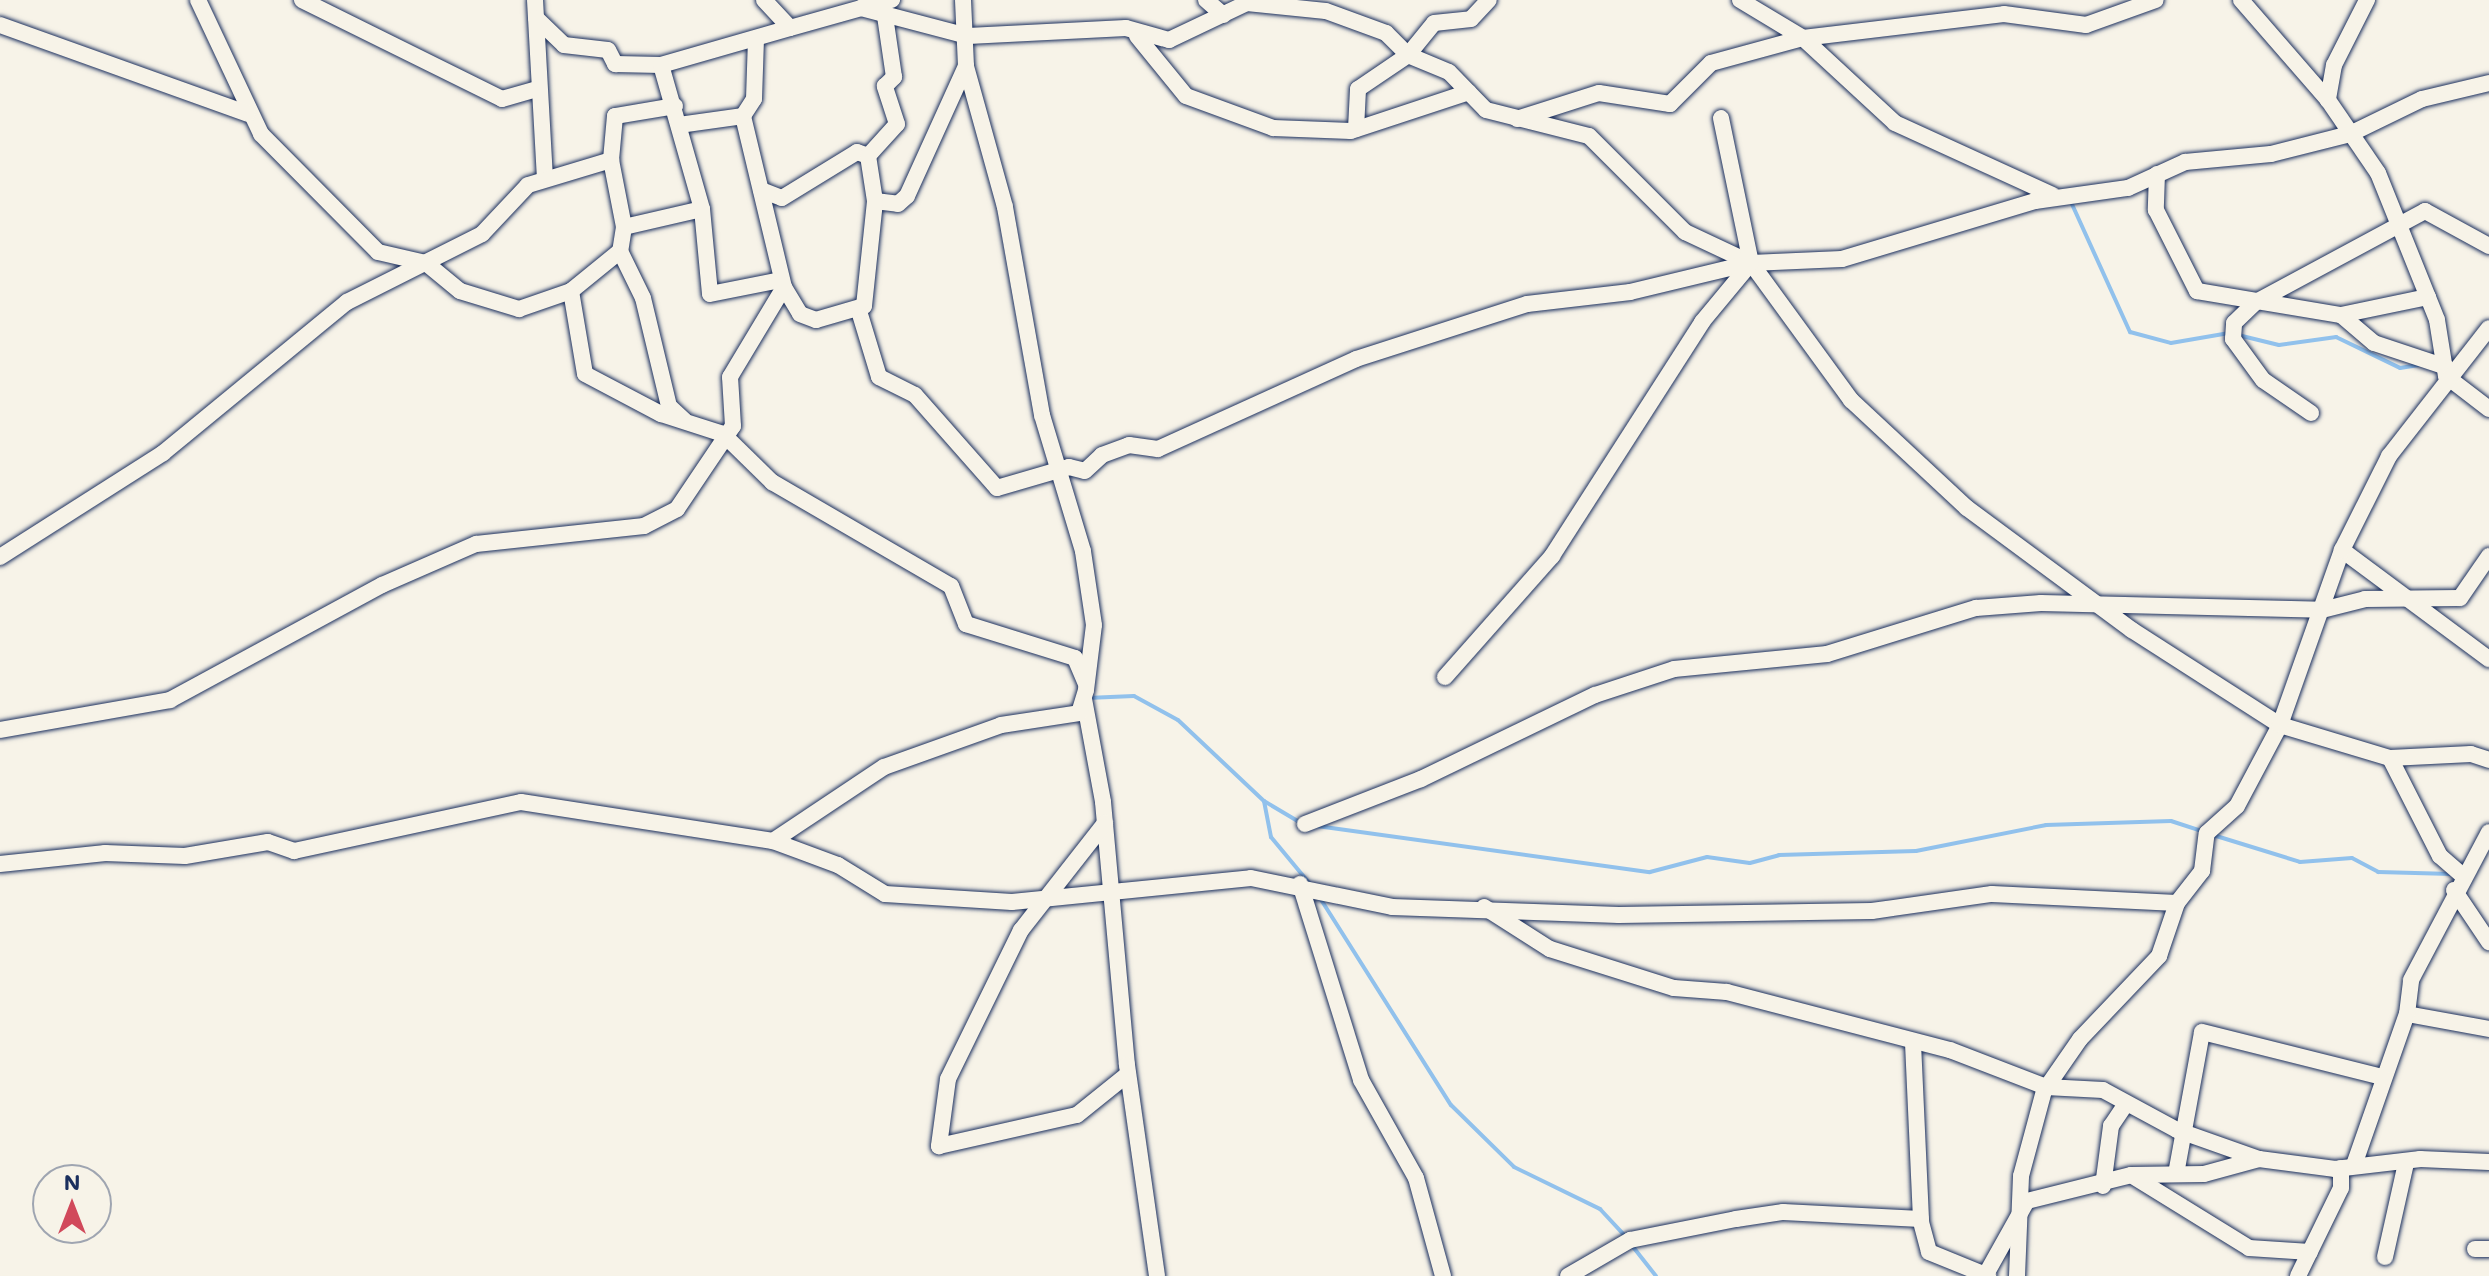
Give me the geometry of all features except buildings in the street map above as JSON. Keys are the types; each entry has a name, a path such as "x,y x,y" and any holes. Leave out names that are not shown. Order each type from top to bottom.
{"street":[{"path":"198,0 248,114 279,157 373,250 426,263 452,287 500,308 571,291 620,251"},
{"path":"302,0 502,99 536,89"},
{"path":"535,0 536,89 545,179"},
{"path":"764,0 790,28"},
{"path":"536,18 564,45 608,50 613,64 661,65 892,0"},
{"path":"773,841 884,767 1001,725 1079,713 1085,691 1094,625 1062,470 1042,415 1005,207 966,66 968,36 963,0"},
{"path":"1206,0 1223,15"},
{"path":"1356,129 1358,89 1408,55 1434,23 1471,19 1489,0"},
{"path":"1740,0 1803,38 1895,123 2058,196"},
{"path":"2026,14 2050,0"},
{"path":"1517,119 1599,93 1670,104 1711,63 1803,38 2026,14 2086,25 2156,0"},
{"path":"2241,0 2355,132 2428,297 2446,372"},
{"path":"2328,100 2334,65 2367,0"},
{"path":"1137,36 1183,37 1247,3 1326,11 1389,34 1408,55 1430,58 1486,110 1589,136 1685,232 1751,263"},
{"path":"861,8 968,36 1126,28 1137,36 1180,92 1202,105 1273,128 1356,129 1469,92"},
{"path":"868,156 897,124 885,86 894,77 885,16"},
{"path":"0,25 248,114"},
{"path":"756,40 754,99 743,116 783,283 803,316 859,311"},
{"path":"661,65 702,209 710,294 783,283"},
{"path":"875,201 898,204 907,196 966,66"},
{"path":"868,156 875,201 870,286 859,311 879,377 915,395 990,485 1062,470 1088,470 1102,455 1129,445 1158,449 1351,361 1450,326 1527,304 1630,292 1751,263 1842,259 2058,196 2128,188 2185,162 2271,154 2355,132 2422,99 2489,83"},
{"path":"675,106 615,116 611,160 624,227 620,251 643,298 669,406 691,425"},
{"path":"679,125 743,116"},
{"path":"1721,118 1751,263 1851,400 1967,508 2091,603 2280,725 2390,758 2471,754 2489,760"},
{"path":"761,190 782,198 857,152 868,156"},
{"path":"0,557 163,453 340,307 482,234 528,185 611,160"},
{"path":"2157,174 2156,210 2197,291 2341,315 2428,297"},
{"path":"624,227 702,209"},
{"path":"2311,413 2263,380 2233,339 2234,323 2256,302 2428,210 2489,246"},
{"path":"1445,677 1552,556 1702,322 1751,263"},
{"path":"0,730 170,700 382,585 476,544 665,518 723,434 733,426 730,377 783,283"},
{"path":"571,291 585,374 691,425 723,434 772,482 951,586 966,624 1075,658 1085,691 1105,823 1128,1074 1157,1276"},
{"path":"2341,315 2374,343 2446,372 2489,409"},
{"path":"2017,1276 2021,1176 2046,1087 2080,1039 2159,956 2177,903 2202,871 2207,833 2237,806 2280,725 2342,550 2389,456 2446,372 2489,328"},
{"path":"2342,550 2421,602 2489,659"},
{"path":"1305,824 1421,779 1595,695 1674,669 1827,654 1976,608 2091,603 2322,610 2365,599 2421,602 2460,598 2489,556"},
{"path":"2390,758 2440,856 2462,875"},
{"path":"0,864 105,853 185,856 268,842 294,851 521,802 773,841 838,865 885,894 1041,899 1184,879 1300,884 1392,907 1759,914 1872,911 1992,894 2177,903"},
{"path":"1105,823 1041,899 948,1079 939,1146 1077,1115 1128,1074"},
{"path":"2298,1276 2341,1188 2407,1014 2411,980 2462,875 2485,850 2489,832"},
{"path":"1300,884 1361,1080 1416,1178 1443,1276"},
{"path":"2454,890 2489,942"},
{"path":"1483,907 1550,949 1674,988 1802,1008 2046,1087 2103,1090 2125,1105 2185,1133 2259,1159 2348,1167 2489,1162"},
{"path":"2407,1014 2489,1029"},
{"path":"2176,1174 2202,1032 2383,1077"},
{"path":"1913,1043 1921,1219 1929,1252 1986,1276 2018,1223 2027,1201 2103,1186 2131,1175 2176,1174 2259,1159"},
{"path":"2103,1186 2111,1126 2125,1105"},
{"path":"2385,1257 2406,1163"},
{"path":"2131,1175 2249,1248 2310,1252"},
{"path":"1568,1276 1630,1240 1736,1219 1783,1212 1921,1219"}],"waterway":[{"path":"2071,202 2130,332 2171,343 2229,333"},
{"path":"2238,335 2279,345 2336,337 2400,368 2419,365"},
{"path":"1087,698 1134,696 1178,720 1264,801 1301,823"},
{"path":"1264,801 1271,837 1310,884"},
{"path":"1317,826 1650,872 1707,857 1750,863 1779,855 1916,851 2046,825 2171,821 2204,832"},
{"path":"2213,835 2300,862 2352,858 2378,872 2452,874"},
{"path":"1320,898 1451,1105 1514,1167 1600,1209 1625,1236"},
{"path":"1630,1243 1656,1276"}]}
